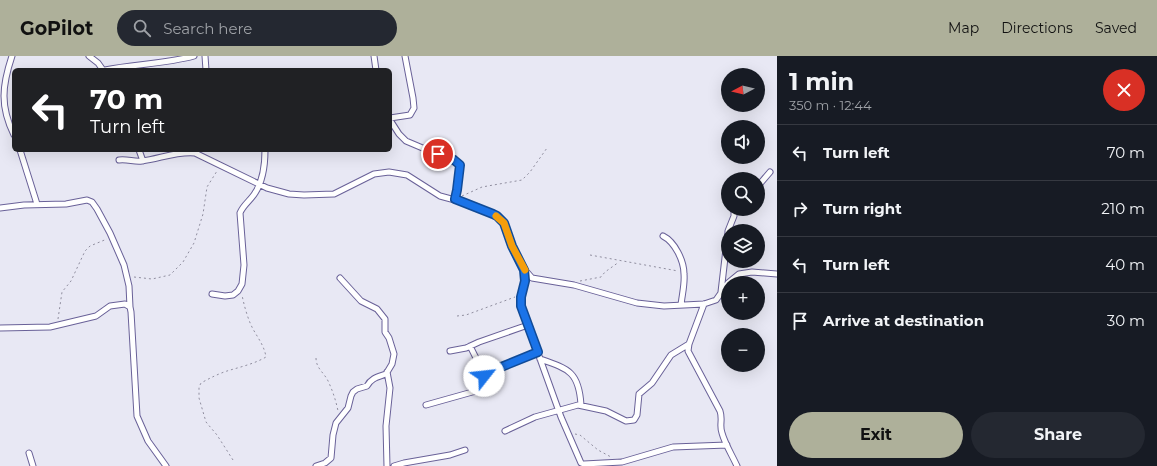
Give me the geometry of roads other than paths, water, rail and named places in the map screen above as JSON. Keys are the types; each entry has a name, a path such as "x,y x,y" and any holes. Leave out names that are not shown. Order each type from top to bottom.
{"street":[{"path":"12,56 4,92 2,111 12,131"},
{"path":"89,56 102,68"},
{"path":"98,56 98,63"},
{"path":"160,63 161,56"},
{"path":"114,68 176,61 194,56"},
{"path":"205,56 206,68"},
{"path":"374,56 376,68"},
{"path":"392,118 410,114 414,108 405,56"},
{"path":"392,122 406,141 458,163 460,170 456,199"},
{"path":"21,152 37,204"},
{"path":"140,152 143,161"},
{"path":"212,294 225,296 233,295 237,293 243,281 244,265 240,213 256,192 260,184 264,170 265,152"},
{"path":"119,160 143,161 196,153 267,188 289,194 304,195 338,193 371,175 389,172 407,175 440,196 456,199 493,214 501,220 524,270 536,280 574,285 637,303 664,306 704,304 716,300 721,293"},
{"path":"765,178 770,172"},
{"path":"0,208 37,204 66,204 88,201 97,208 112,237 124,265 127,277 130,294 137,416 148,441 166,466"},
{"path":"663,236 672,243 684,272 681,305"},
{"path":"524,270 525,281 521,295 521,306 558,410 579,461 584,465 618,462 673,447 727,445"},
{"path":"736,276 739,274 752,272 777,274"},
{"path":"316,466 325,463 331,458 336,423 348,408 351,396 355,390 367,386 372,379 385,374 392,364 394,354 390,338 385,332 385,319 377,309 361,301 340,278"},
{"path":"0,328 35,328 55,325 96,316 110,306 125,304 130,307"},
{"path":"704,304 687,348 720,411 722,420 721,431 737,466"},
{"path":"450,351 459,350 491,337 528,325"},
{"path":"505,431 527,420 558,410 581,405 606,411 625,421 634,420 638,415 639,394 652,383 671,355 689,344"},
{"path":"426,405 483,389 486,386 484,374 470,346"},
{"path":"484,374 538,352"},
{"path":"540,359 560,365 572,374 577,381 581,405"},
{"path":"387,372 390,388 386,426 387,466"},
{"path":"394,466 450,456 465,450"},
{"path":"29,453 34,466"}]}
